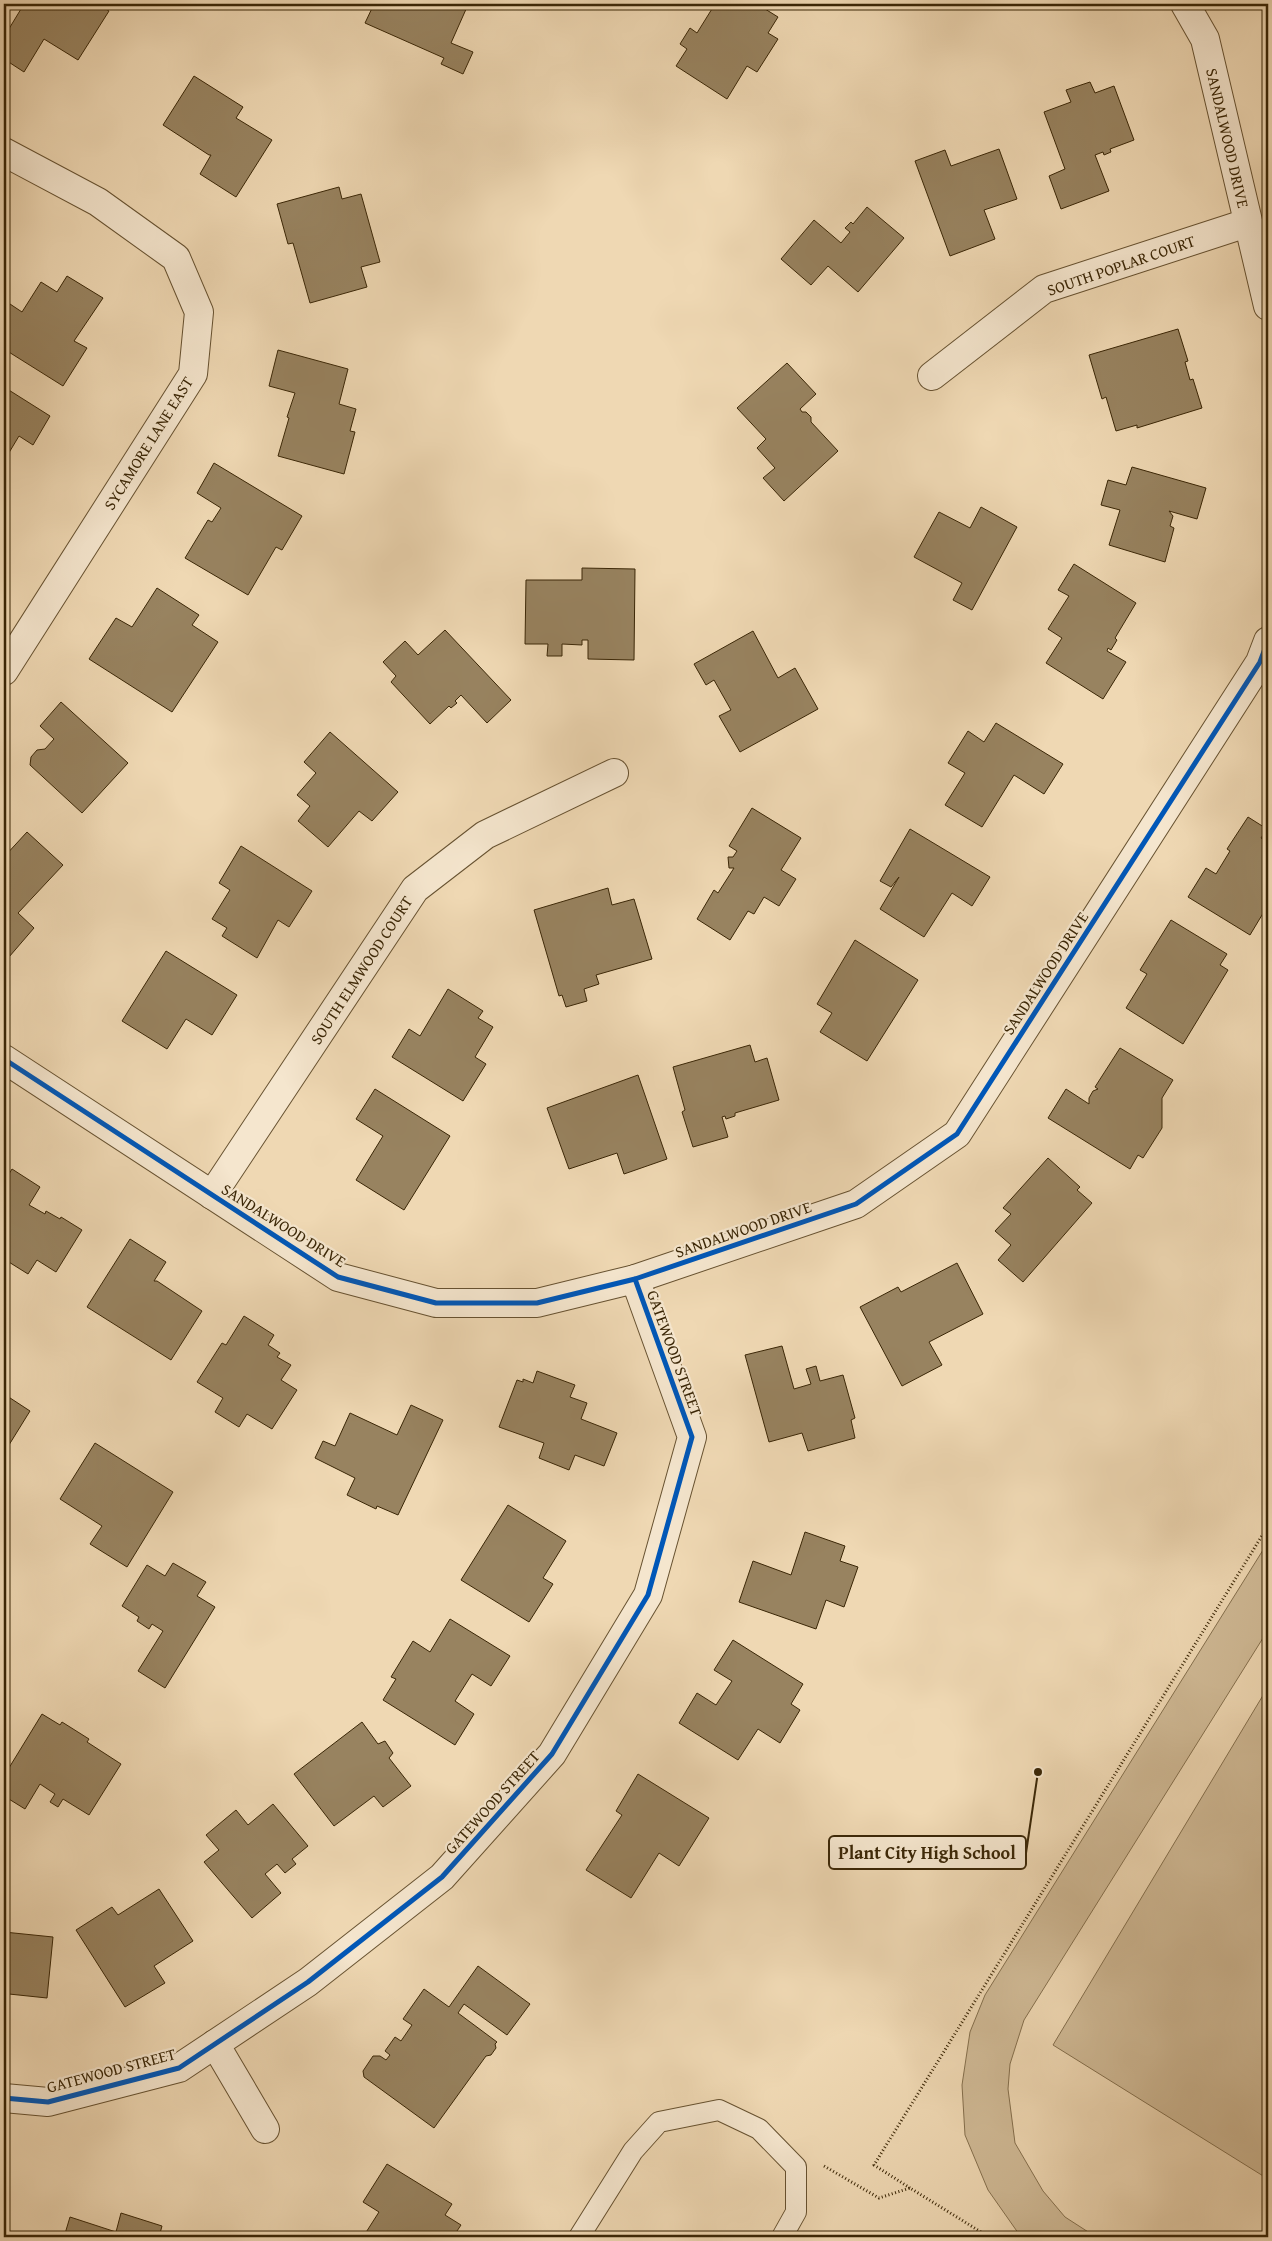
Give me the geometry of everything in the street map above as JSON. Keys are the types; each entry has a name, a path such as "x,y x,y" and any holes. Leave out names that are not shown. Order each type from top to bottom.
{"street":[{"name":"SANDALWOOD DRIVE","path":"1185,4 1205,39 1258,225 1268,306"},
{"name":"SYCAMORE LANE EAST","path":"4,152 98,202 176,258 199,312 193,374 4,671"},
{"name":"SOUTH POPLAR COURT","path":"932,376 1044,289 1258,225"},
{"name":"SANDALWOOD DRIVE","path":"4,1059 338,1276 436,1303 537,1303 635,1279 856,1204 957,1134 1260,662 1268,641"},
{"name":"SOUTH ELMWOOD COURT","path":"212,1195 414,889 485,835 614,774"},
{"name":"GATEWOOD STREET","path":"4,2098 48,2102 179,2068 308,1982 442,1877 552,1754 648,1595 692,1437 635,1279"},
{"path":"215,2044 265,2129"}],"lane":[{"path":"579,2237 633,2151 660,2122 719,2110 759,2129 796,2167 796,2212 782,2237"}],"path":[{"path":"989,2237 874,2165 1268,1526"},
{"path":"827,2166 879,2198 910,2188"}],"shaded area":[{"path":"1268,1542 1268,1630 1024,2020 1010,2064 1008,2089 1015,2143 1043,2191 1065,2217 1096,2237 1021,2237 988,2190 965,2135 962,2085 970,2032 985,1995"},
{"path":"1268,1687 1268,2179 1053,2045"}],"building":[{"path":"24,4 97,4 109,11 78,60 44,39 24,72 4,59 4,37"},
{"path":"374,4 459,4 467,7 451,43 473,52 463,74 441,64 444,58 365,23"},
{"path":"715,4 757,4 778,17 768,33 778,39 757,72 747,66 727,99 676,66 687,49 680,44 690,28 697,33"},
{"path":"194,76 243,107 236,118 272,140 236,197 200,174 211,155 163,125"},
{"path":"1090,82 1095,93 1114,86 1134,140 1110,149 1111,152 1104,155 1103,152 1095,155 1109,191 1061,209 1049,176 1065,169 1044,112 1071,102 1066,90"},
{"path":"999,149 1017,199 984,210 995,239 950,256 915,161 945,150 951,166"},
{"path":"339,187 342,199 361,194 380,262 361,267 367,287 310,303 293,243 288,244 277,204"},
{"path":"867,207 904,238 858,292 828,266 811,285 781,259 814,220 841,243 850,232 845,228 851,222 853,224"},
{"path":"67,276 103,298 74,341 87,348 63,386 4,349 4,300 22,312 41,282 57,292"},
{"path":"1178,329 1188,361 1185,362 1190,380 1193,379 1202,408 1137,428 1137,425 1116,431 1106,397 1102,399 1089,355"},
{"path":"278,350 348,369 339,404 356,409 350,431 355,432 344,474 278,456 295,393 269,386"},
{"path":"787,363 816,394 800,409 811,417 811,422 838,451 784,501 763,478 775,468 757,448 766,439 737,408"},
{"path":"4,387 50,416 33,445 19,436 4,461"},
{"path":"214,463 302,516 282,550 276,547 248,595 185,558 208,520 212,522 221,508 197,493"},
{"path":"1132,467 1206,488 1197,519 1169,511 1173,516 1170,526 1174,528 1165,562 1109,545 1120,510 1101,505 1108,480 1126,485"},
{"path":"981,507 1017,527 972,610 953,600 962,583 914,557 939,512 970,528"},
{"path":"1074,564 1136,603 1115,638 1117,640 1111,650 1108,648 1107,651 1126,662 1103,699 1046,663 1062,638 1048,629 1069,596 1058,590"},
{"path":"582,568 635,569 634,660 588,659 588,640 582,640 582,645 562,644 562,656 547,656 548,644 525,644 526,580 582,580"},
{"path":"157,588 199,615 192,625 218,642 172,712 89,659 116,618 132,627"},
{"path":"445,630 511,700 487,723 461,695 455,701 457,703 451,708 449,706 430,724 391,682 396,676 383,662 405,641 418,655"},
{"path":"753,631 778,678 795,668 818,709 740,752 719,716 731,710 714,680 706,685 694,664"},
{"path":"61,702 128,763 82,813 30,765 31,757 37,750 45,749 54,739 40,726"},
{"path":"996,723 1063,764 1044,794 1014,775 982,827 945,805 965,773 948,763 968,731 984,742"},
{"path":"330,732 398,792 372,821 359,811 328,847 298,821 310,806 297,795 316,773 304,762"},
{"path":"752,808 801,838 781,870 796,879 779,906 764,897 754,914 748,911 730,940 697,919 714,890 718,893 734,868 729,868 728,857 733,857 737,851 729,846"},
{"path":"1248,817 1267,829 1261,838 1268,843 1268,905 1250,935 1188,897 1206,868 1216,874 1230,851 1227,849"},
{"path":"910,829 990,877 972,906 952,893 924,937 880,909 899,877 891,887 880,881"},
{"path":"27,832 63,865 18,913 34,928 9,957 4,952 4,857"},
{"path":"241,846 312,891 289,927 278,920 257,958 222,936 227,928 212,919 230,890 219,883"},
{"path":"608,888 612,905 634,899 652,959 596,975 599,984 584,989 587,1001 566,1007 562,995 559,996 534,910"},
{"path":"1171,920 1227,954 1220,965 1228,970 1183,1044 1126,1008 1147,974 1140,970"},
{"path":"855,940 918,980 867,1061 820,1032 832,1013 817,1004"},
{"path":"166,951 237,995 212,1035 186,1019 167,1049 122,1021"},
{"path":"448,989 483,1011 478,1018 493,1027 475,1057 486,1064 463,1101 392,1057 409,1029 420,1036"},
{"path":"750,1045 755,1062 767,1058 779,1100 735,1113 735,1116 726,1119 725,1116 722,1117 728,1137 693,1147 682,1112 685,1110 673,1067"},
{"path":"1120,1048 1173,1080 1162,1098 1162,1128 1143,1158 1138,1155 1130,1169 1048,1118 1066,1089 1089,1104 1089,1098 1093,1091 1098,1089 1095,1087"},
{"path":"638,1075 667,1159 624,1174 617,1153 569,1169 547,1108"},
{"path":"375,1089 450,1136 404,1210 356,1180 383,1136 356,1119"},
{"path":"1048,1158 1080,1187 1077,1190 1092,1203 1023,1282 998,1260 1011,1245 995,1231 1011,1214 1003,1208"},
{"path":"12,1169 40,1187 29,1205 45,1214 46,1211 60,1219 61,1217 82,1230 56,1272 37,1260 28,1274 4,1259 4,1182"},
{"path":"130,1239 166,1262 154,1281 157,1281 202,1311 171,1360 87,1307"},
{"path":"957,1263 983,1314 929,1342 942,1365 902,1386 860,1307 898,1287 901,1292"},
{"path":"244,1316 274,1335 268,1345 280,1353 277,1357 291,1365 281,1380 297,1390 272,1429 247,1414 239,1427 215,1412 223,1398 197,1382 222,1343 226,1345"},
{"path":"782,1346 794,1389 811,1384 806,1369 816,1366 820,1381 843,1375 855,1418 851,1420 855,1438 808,1451 802,1433 769,1442 745,1355"},
{"path":"537,1371 575,1385 570,1397 587,1403 581,1419 617,1433 604,1466 575,1455 569,1470 539,1458 544,1443 499,1427 517,1380 523,1382 523,1379 533,1383"},
{"path":"4,1394 30,1411 4,1453"},
{"path":"411,1405 443,1420 398,1515 377,1506 376,1509 347,1495 355,1478 315,1458 323,1441 335,1446 350,1413 397,1435"},
{"path":"95,1443 173,1492 127,1567 90,1544 102,1526 60,1499"},
{"path":"508,1505 566,1541 543,1578 553,1584 529,1622 461,1580"},
{"path":"805,1532 845,1546 840,1561 858,1567 844,1607 826,1600 816,1629 739,1602 753,1561 791,1575"},
{"path":"173,1563 206,1582 197,1596 215,1607 165,1688 138,1671 163,1631 152,1624 149,1629 137,1621 139,1617 122,1606 147,1565 165,1576"},
{"path":"450,1619 510,1656 491,1686 472,1674 455,1701 474,1714 455,1745 383,1700 396,1679 391,1677 413,1641 430,1652"},
{"path":"733,1640 803,1684 791,1704 800,1710 780,1743 758,1729 738,1760 679,1723 697,1693 716,1705 732,1681 714,1670"},
{"path":"42,1714 60,1725 62,1722 89,1739 87,1742 121,1764 89,1815 63,1799 58,1807 50,1802 55,1794 40,1784 25,1809 4,1796 4,1776"},
{"path":"362,1722 378,1744 385,1741 393,1753 389,1758 411,1786 383,1807 374,1796 334,1826 294,1774"},
{"path":"638,1774 709,1818 679,1866 659,1853 631,1898 586,1870 622,1815 616,1811"},
{"path":"273,1804 308,1846 292,1859 296,1864 285,1873 277,1864 265,1874 281,1893 252,1918 204,1862 219,1850 206,1835 236,1810 248,1825"},
{"path":"159,1889 193,1941 154,1966 165,1983 125,2007 76,1930 112,1907 118,1915"},
{"path":"4,1932 53,1937 47,1998 9,1994 7,2015 4,2014"},
{"path":"478,1966 530,2004 507,2035 464,2004 458,2013 497,2042 495,2044 496,2048 491,2055 486,2056 434,2128 364,2077 363,2071 373,2056 380,2056 386,2060 390,2055 385,2051 395,2037 401,2041 412,2025 403,2019 424,1989 449,2007"},
{"path":"387,2164 452,2204 445,2215 461,2225 453,2237 363,2237 379,2212 363,2202"},
{"path":"121,2213 162,2226 159,2237 64,2237 70,2217 116,2232"}],"cycle path":[{"path":"4,1059 338,1277 436,1303 537,1303 635,1279 856,1204 957,1134 1260,662 1268,641"},
{"path":"4,2098 48,2102 179,2068 308,1982 442,1877 552,1754 648,1595 692,1437 635,1279"}],"place":[{"name":"Plant City High School","path":"1038,1772"}]}
